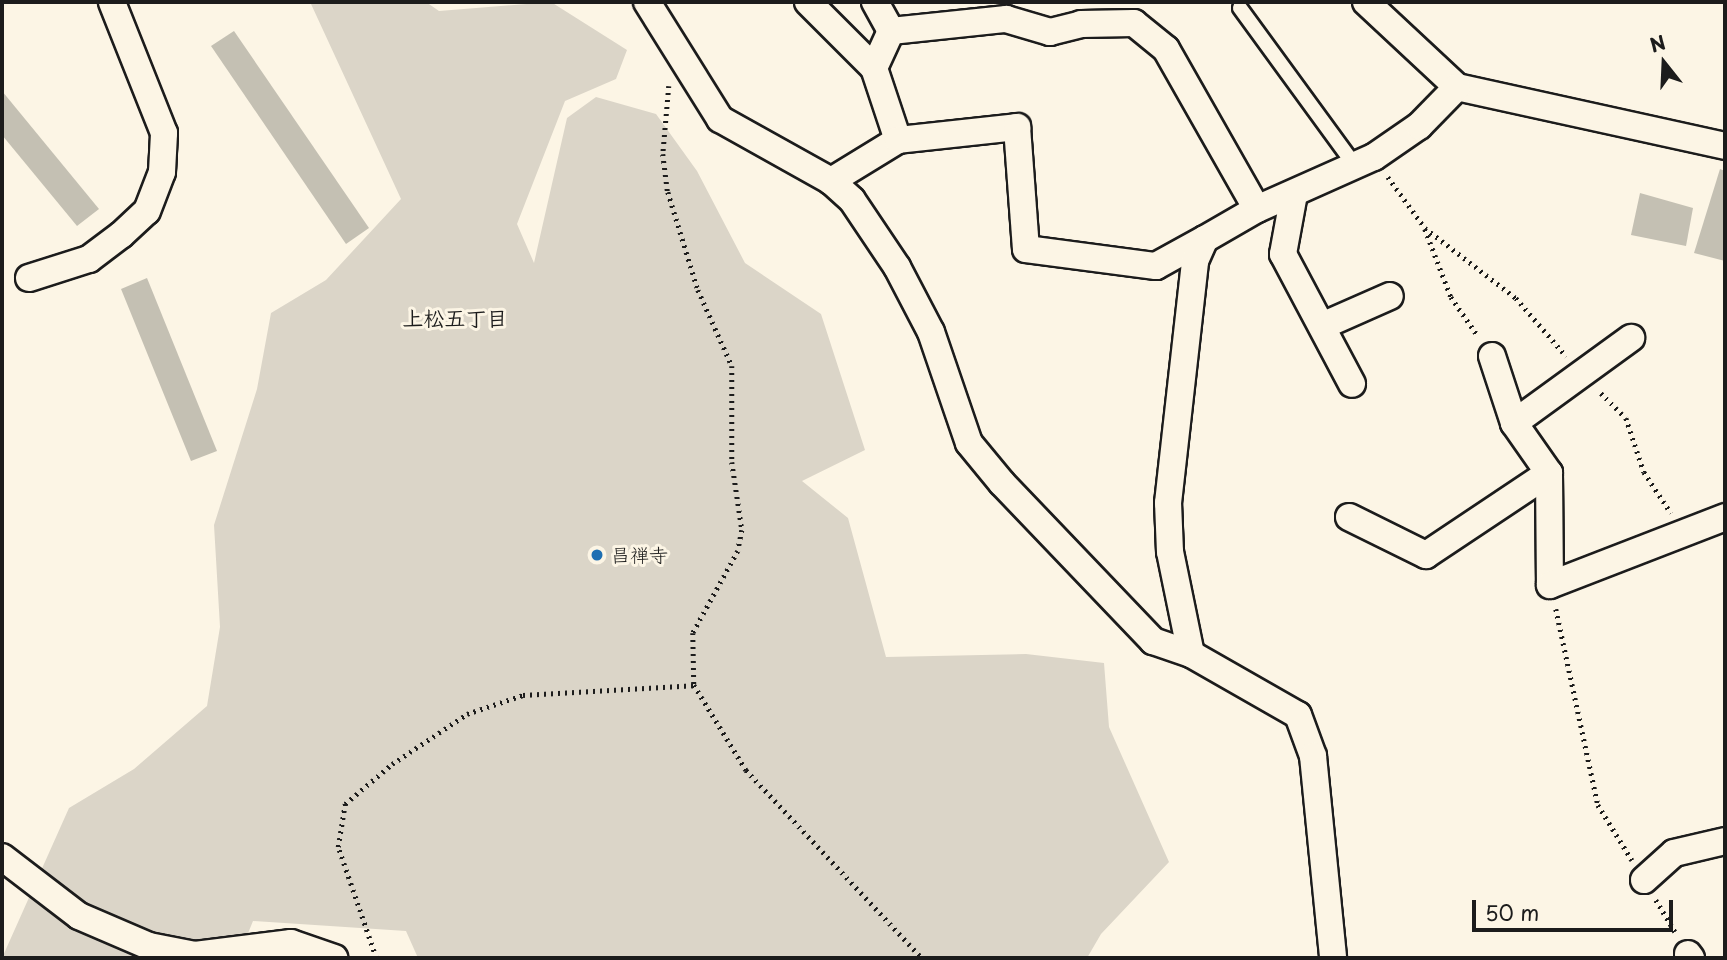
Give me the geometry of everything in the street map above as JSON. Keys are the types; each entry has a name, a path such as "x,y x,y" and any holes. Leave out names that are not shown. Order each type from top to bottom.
{"street":[{"path":"29,278 89,259 121,235 147,211 162,172 164,133 113,2"},
{"path":"647,2 720,119 831,181 852,200 897,267 931,332 969,443 1123,613 1153,641 1191,654 1298,715 1309,736 1334,958"},
{"path":"808,2 874,68 898,140"},
{"path":"875,2 891,31"},
{"path":"1366,2 1457,87 1725,146"},
{"path":"891,31 1000,10 1050,32 1081,24 1134,23 1166,49 1258,208"},
{"path":"874,68 891,31"},
{"path":"831,181 898,140 1017,127 1026,249 1156,267 1258,208 1365,162 1419,126 1457,87"},
{"path":"1294,194 1283,254 1352,384"},
{"path":"1191,654 1171,552 1168,503 1195,261 1205,239"},
{"path":"1322,326 1390,296"},
{"path":"1514,423 1631,338"},
{"path":"1492,356 1514,423 1549,473 1550,585 1683,530 1725,517"},
{"path":"1349,517 1426,555 1549,473"},
{"path":"1644,880 1674,853 1725,841"},
{"path":"2,857 79,916 149,946 195,955 291,943 334,958"}],"lane":[{"path":"1240,8 1365,162"}],"path":[{"path":"677,47 666,98 665,167 679,237 732,366 730,437 742,530 738,551 693,633 694,685 739,762 922,958"},
{"path":"1365,162 1424,228 1516,298 1581,373 1626,418 1644,472 1683,530"},
{"path":"1424,228 1451,297 1492,356"},
{"path":"1550,585 1598,805 1690,956"},
{"path":"376,958 338,847 345,804 392,764 467,714 523,695 694,685"}],"shaded area":[{"path":"426,2 439,11 551,2 627,50 616,79 565,101 517,224 534,263 567,118 596,97 656,114 697,171 745,263 821,314 865,450 802,481 848,518 886,657 1026,654 1104,663 1109,727 1169,862 1101,934 1087,958 418,958 406,931 253,921 238,958 2,958 69,808 134,769 207,706 220,627 214,525 257,389 271,313 326,280 401,199 311,4"}],"building":[{"path":"234,31 369,228 346,244 211,46"},
{"path":"2,91 99,209 77,226 2,135"},
{"path":"1720,169 1725,171 1725,261 1694,253"},
{"path":"1640,193 1693,208 1686,246 1631,235"},
{"path":"147,278 217,451 191,461 121,289"}],"place":[{"name":"昌禅寺","path":"597,555"}],"district":[{"name":"上松五丁目","path":"455,317"}]}
